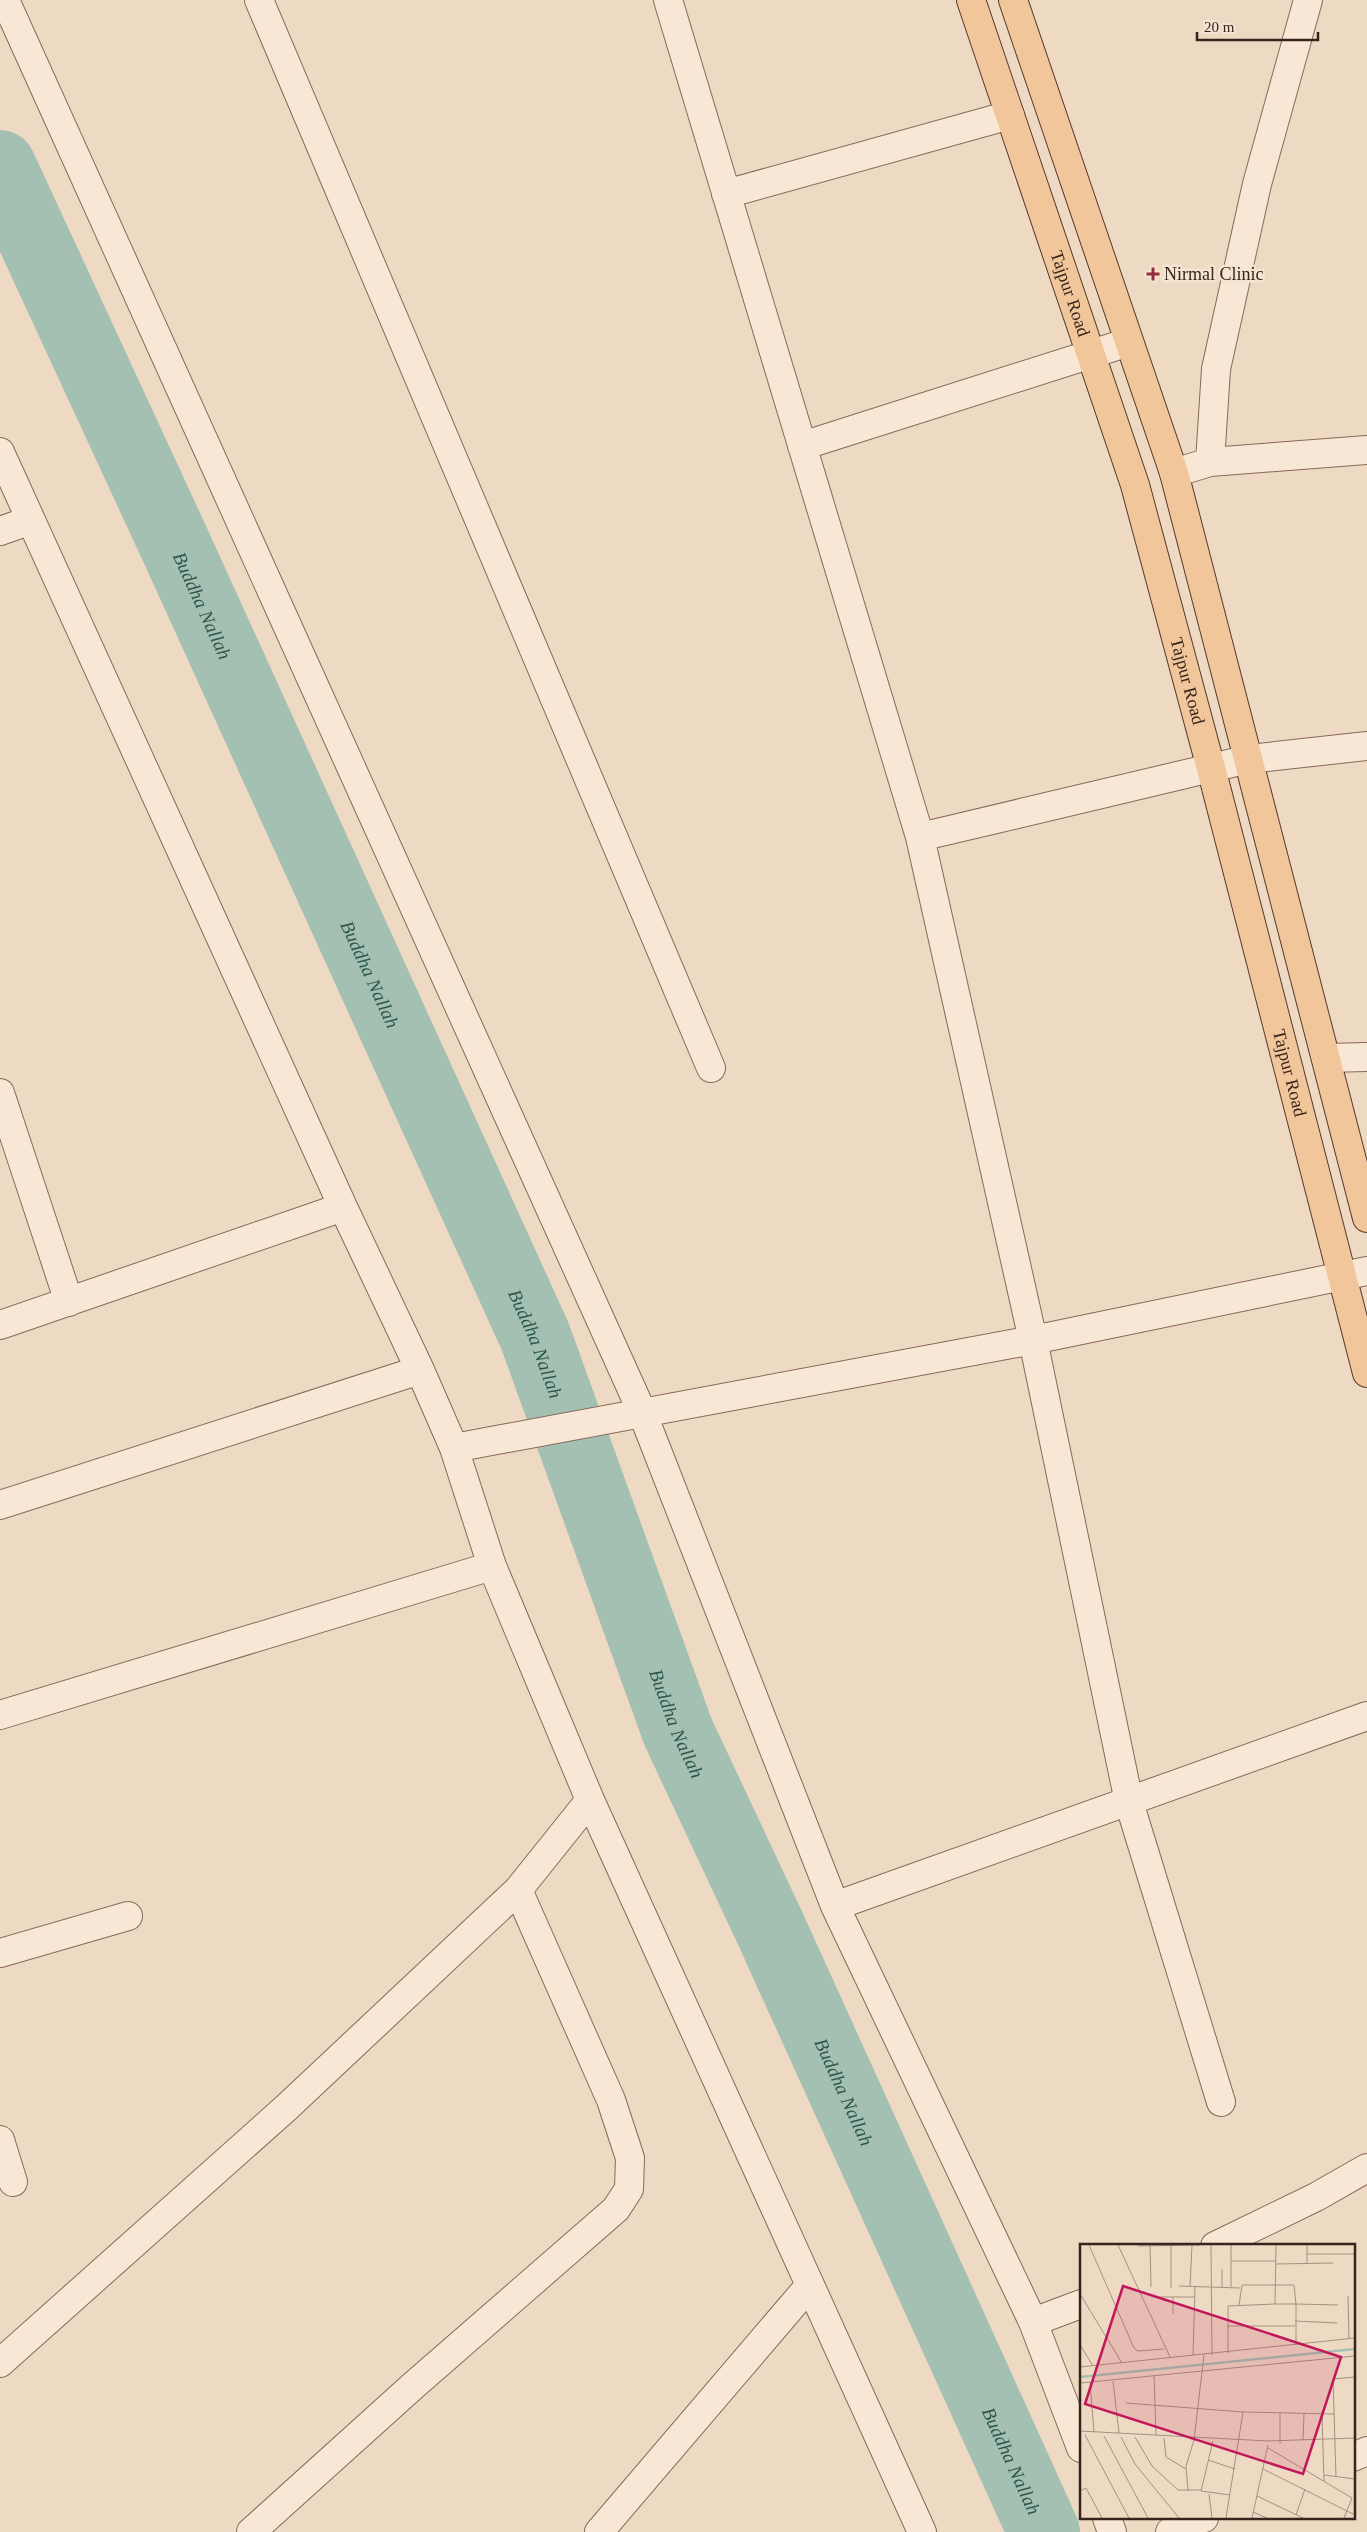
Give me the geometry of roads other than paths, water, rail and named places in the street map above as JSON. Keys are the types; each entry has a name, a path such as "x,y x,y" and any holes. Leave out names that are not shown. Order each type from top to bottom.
{"main road":[{"name":"Tajpur Road","path":"971,0 1136,485 1211,768 1354,1273 1367,1373"},
{"path":"1013,0 1174,474 1367,1218"}],"street":[{"path":"5,0 629,1414 835,1906 1033,2322 1080,2445"},
{"path":"1210,462 1216,368 1257,184 1308,0"},
{"path":"672,1 726,194 920,836 1033,1340 1129,1802 1221,2102"},
{"path":"266,2 711,1068"},
{"path":"726,194 1010,115"},
{"path":"802,446 1129,342"},
{"path":"1174,474 1210,462 1367,450"},
{"path":"0,452 343,1207 420,1370 454,1448 492,1566 590,1800 922,2532"},
{"path":"0,531 31,520"},
{"path":"920,836 1249,759 1367,746"},
{"path":"1326,1058 1367,1057"},
{"path":"0,1093 69,1302"},
{"path":"0,1325 343,1207"},
{"path":"454,1448 1033,1340 1354,1273"},
{"path":"0,1505 420,1370"},
{"path":"0,1715 492,1566"},
{"path":"835,1906 1367,1716"},
{"path":"0,2363 286,2108 518,1890 590,1800"},
{"path":"251,2532 414,2385 616,2209 629,2189 630,2158 611,2100 518,1890"},
{"path":"0,1953 128,1916"},
{"path":"0,2140 13,2182"},
{"path":"1219,2244 1316,2196 1367,2168"},
{"path":"599,2532 810,2285"},
{"path":"1033,2322 1080,2304"},
{"path":"1354,2457 1367,2451"},
{"path":"1108,2520 1112,2532"},
{"path":"1170,2532 1199,2520"}],"waterway":[{"name":"Buddha Nallah","path":"0,166 177,549 535,1336 678,1732 770,1928 1044,2532"}],"place":[{"name":"Nirmal Clinic","path":"1153,274"}]}
